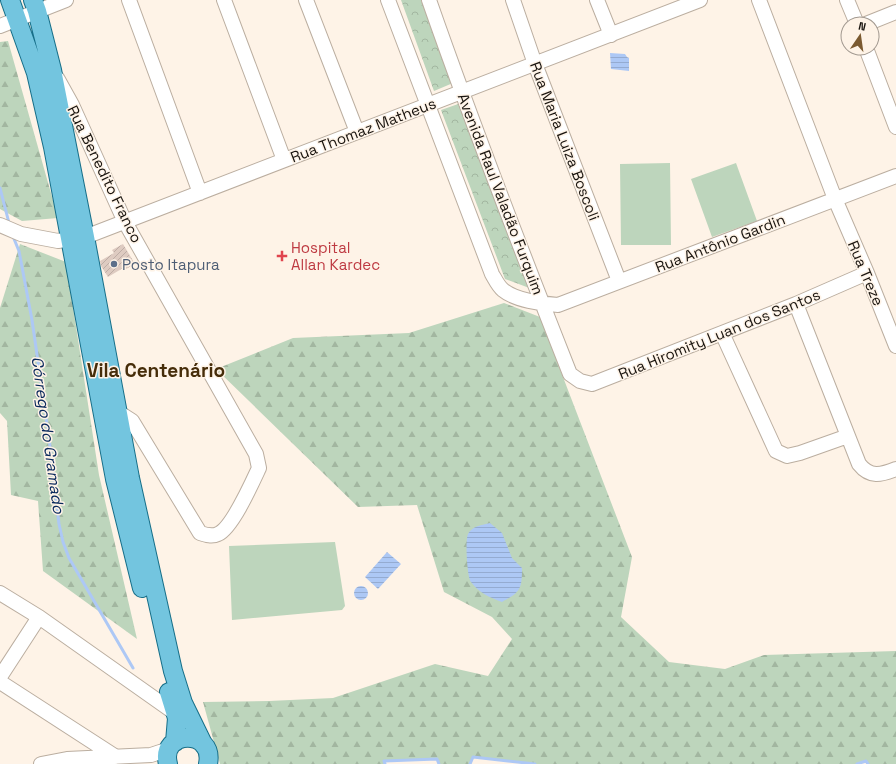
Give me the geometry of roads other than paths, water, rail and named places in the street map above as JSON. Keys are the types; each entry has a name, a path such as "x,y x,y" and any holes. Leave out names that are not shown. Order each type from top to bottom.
{"main road":[{"path":"10,0 17,20 44,72"},
{"path":"35,6 44,72 78,238 118,412 130,478 173,671 183,703 208,758"},
{"path":"78,238 115,479 177,724 171,752"},
{"path":"171,752 182,738 190,737 197,739 208,758"}],"street":[{"path":"0,26 17,20 35,6 66,0"},
{"path":"129,0 200,193"},
{"path":"224,0 284,160"},
{"path":"306,0 357,132"},
{"name":"Avenida Raul Valadão Furquim","path":"388,0 492,274 502,289 512,295 542,304"},
{"name":"Avenida Raul Valadão Furquim","path":"429,0 542,304"},
{"name":"Rua Maria Luiza Boscoli","path":"512,0 535,64 619,282"},
{"path":"597,0 611,34"},
{"name":"Rua Thomaz Matheus","path":"78,238 125,222 535,64 611,34 681,3 700,0"},
{"name":"Rua Treze","path":"759,0 835,199 896,346"},
{"path":"848,0 854,16"},
{"path":"880,18 896,12"},
{"path":"870,56 892,100 896,127"},
{"name":"Rua Benedito Franco","path":"44,72 72,106 125,222 256,454 260,468 230,525 218,534 209,536 200,533 132,421 118,412"},
{"name":"Rua Antônio Gardin","path":"542,304 558,305 896,176"},
{"path":"0,225 21,234 58,241 78,238"},
{"name":"Rua Hiromity Luan dos Santos","path":"542,304 570,374 580,381 592,384 796,304 867,273"},
{"path":"796,304 859,464 864,471 882,475 896,469"},
{"path":"722,333 776,451 787,456 848,436"},
{"path":"0,593 39,617 175,713"},
{"path":"0,677 39,617"},
{"path":"0,682 116,757"},
{"path":"41,764 67,759 151,755 171,752"}],"water":[{"path":"610,53 625,54 629,58 629,71 611,69"},
{"path":"490,523 502,533 512,558 522,568 519,590 513,596 502,602 477,589 471,582 468,573 468,534 472,529"},
{"path":"387,552 401,564 378,589 365,577"},
{"path":"358,586 364,586 368,590 368,596 364,600 358,600 354,596 354,590"}],"waterway":[{"name":"Córrego do Gramado","path":"0,188 9,223"},
{"name":"Córrego do Gramado","path":"12,234 19,251 32,320 49,438 59,524 63,542 69,558 133,668"},
{"path":"470,764 473,757 535,764"},
{"path":"385,764 384,761 437,759 439,764"},
{"path":"857,764 866,761 868,764"}],"place":[{"name":"Hospital Allan Kardec","path":"282,256"},
{"name":"Posto Itapura","path":"114,264"}],"district":[{"name":"Vila Centenário","path":"156,370"}]}
